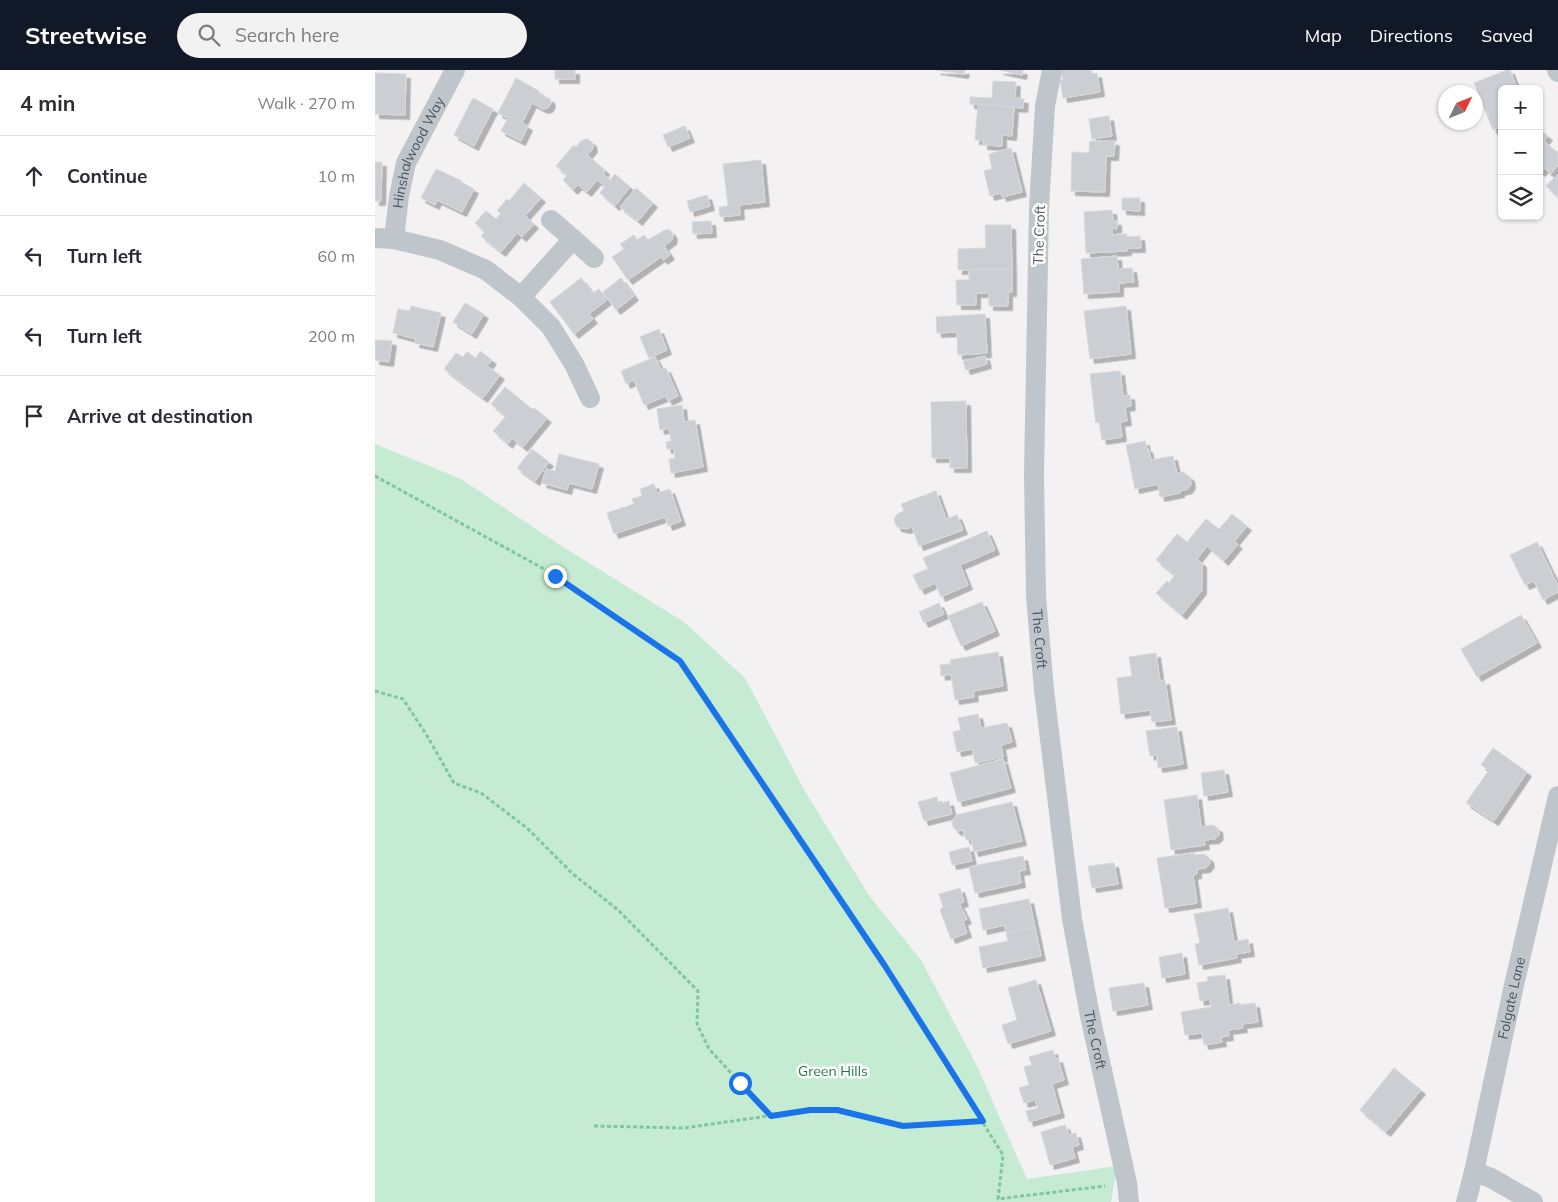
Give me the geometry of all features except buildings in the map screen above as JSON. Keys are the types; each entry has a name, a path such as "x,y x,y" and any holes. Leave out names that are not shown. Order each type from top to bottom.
{"street":[{"name":"Hinshalwood Way","path":"455,70 406,163 399,196 385,239 440,250 485,270 521,297 551,327 590,398"},
{"name":"The Croft","path":"1052,70 1045,106 1039,208 1034,474 1036,596 1072,919 1090,1016 1128,1193"},
{"path":"551,220 594,258"},
{"path":"521,297 573,239"},
{"name":"Folgate Lane","path":"1466,1202 1475,1172 1514,985 1558,796"},
{"path":"1475,1172 1491,1178 1533,1202"}],"path":[{"path":"375,476 555,576 680,661 885,966 983,1121 1003,1155 998,1201 1128,1193"},
{"path":"375,691 403,699 454,783 481,793 527,828 573,874 618,910 699,991 697,1024 709,1050 771,1116"},
{"path":"594,1126 684,1128 810,1110 837,1110 903,1126 983,1121"}],"green space":[{"name":"Green Hills","path":"375,444 461,479 560,545 684,622 745,678 806,793 870,897 921,960 977,1066 1027,1179 1117,1166 1111,1202 375,1202"}],"route":[{"path":"555,576 680,661 885,966 983,1121 903,1126 837,1110 810,1110 771,1116 740,1083"}]}
